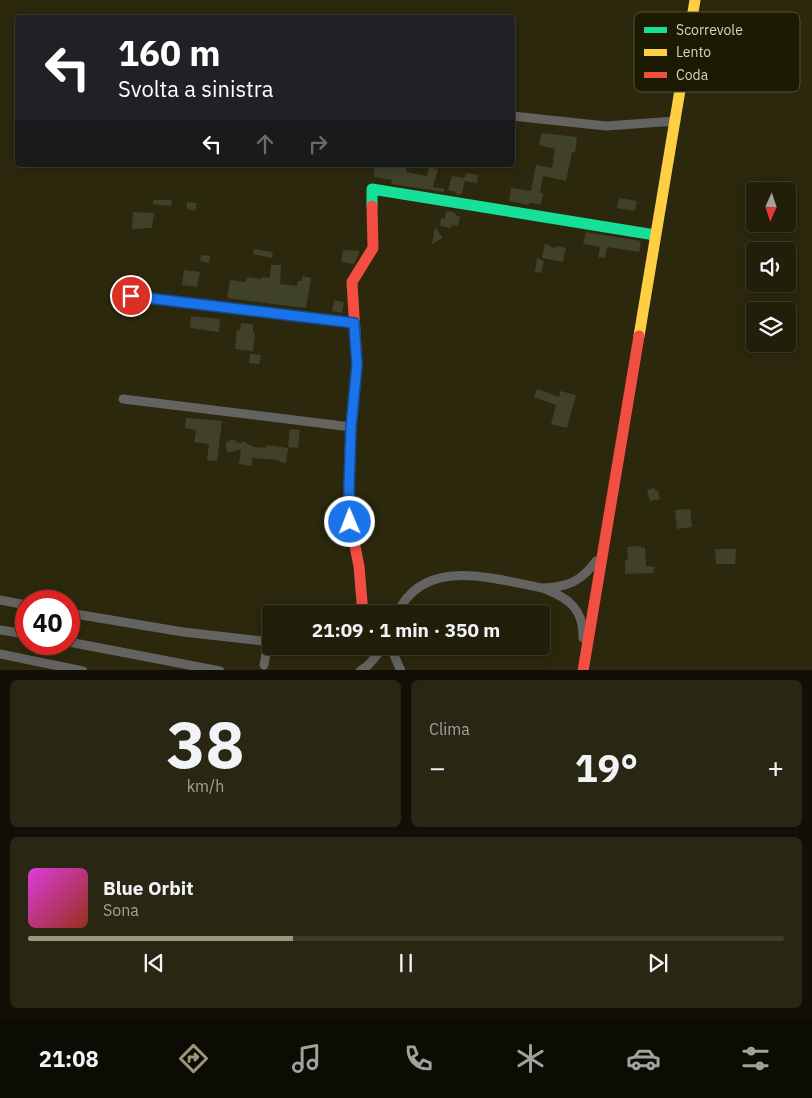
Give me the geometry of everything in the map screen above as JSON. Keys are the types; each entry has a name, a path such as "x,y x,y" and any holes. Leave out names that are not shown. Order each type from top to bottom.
{"street":[{"path":"584,670 655,235 681,92"},
{"path":"515,116 606,126 676,121"},
{"path":"364,605 359,566 350,522 351,427 357,365 352,282 373,248 372,189 655,235"},
{"path":"131,296 354,323"},
{"path":"122,399 351,427"},
{"path":"403,605 407,598 422,585 434,579 450,575 466,575 542,588 553,588 574,582 589,571 596,561"},
{"path":"542,588 555,593 574,608 582,619 582,638"},
{"path":"0,600 15,603"},
{"path":"80,615 182,632 262,641"},
{"path":"0,630 15,632"},
{"path":"80,644 220,670"},
{"path":"0,654 83,670"},
{"path":"264,665 267,655"},
{"path":"360,670 376,655"},
{"path":"394,655 401,670"}],"building":[{"path":"541,133 577,137 575,153 572,152 566,181 543,176 540,193 543,193 541,204 529,203 529,205 509,201 511,188 531,191 536,165 552,168 555,149 539,145"},
{"path":"374,167 407,167 406,172 427,176 429,167 438,169 433,187 444,189 444,192 391,184 392,180 374,177"},
{"path":"466,173 478,175 477,183 464,181"},
{"path":"452,176 465,178 462,194 457,195 455,192 448,190"},
{"path":"619,198 637,201 635,211 617,208"},
{"path":"153,200 172,200 171,206 153,204"},
{"path":"187,202 197,203 195,211 187,209"},
{"path":"446,211 460,216 458,226 452,225 451,228 440,226 441,218 445,219"},
{"path":"133,212 154,213 152,228 132,229"},
{"path":"435,227 443,238 432,244"},
{"path":"586,232 641,241 639,252 607,247 605,258 598,257 600,247 583,244"},
{"path":"545,244 553,248 558,246 566,248 563,262 542,258"},
{"path":"254,249 273,252 272,258 253,254"},
{"path":"343,250 360,251 354,264 341,262"},
{"path":"201,255 210,256 209,263 200,261"},
{"path":"537,258 544,261 541,273 535,272"},
{"path":"271,265 281,265 280,284 297,286 298,281 302,281 302,276 311,278 306,308 227,298 230,280 246,282 247,277 270,278"},
{"path":"184,270 200,272 197,287 182,285"},
{"path":"334,300 344,302 342,313 332,311"},
{"path":"191,316 220,319 219,332 190,328"},
{"path":"241,323 253,324 253,333 255,333 253,351 235,349 237,330 240,330"},
{"path":"250,354 261,355 259,364 249,363"},
{"path":"537,389 559,397 560,391 576,395 567,428 551,424 556,405 534,397"},
{"path":"186,418 222,421 217,461 207,460 209,444 194,442 196,430 185,428"},
{"path":"290,429 300,430 298,448 288,447"},
{"path":"232,439 241,444 242,441 254,447 266,448 266,445 288,448 286,463 279,462 280,460 252,458 252,466 239,464 241,449 228,453 225,444"},
{"path":"655,488 660,499 650,501 647,490"},
{"path":"690,509 692,527 677,529 675,510"},
{"path":"641,546 641,548 645,548 646,566 655,567 653,573 625,574 625,560 628,560 627,547"},
{"path":"715,549 736,549 735,564 716,564"}],"traffic: fast":[{"path":"372,206 372,189 655,235"}],"traffic: slow":[{"path":"693,12 695,0"},
{"path":"639,336 680,92"}],"traffic: jam":[{"path":"362,605 359,566 350,522 351,427 357,365 352,282 373,248 372,206"},
{"path":"583,670 639,336"}],"route":[{"path":"131,296 354,323 357,365 351,427 350,522"}]}
